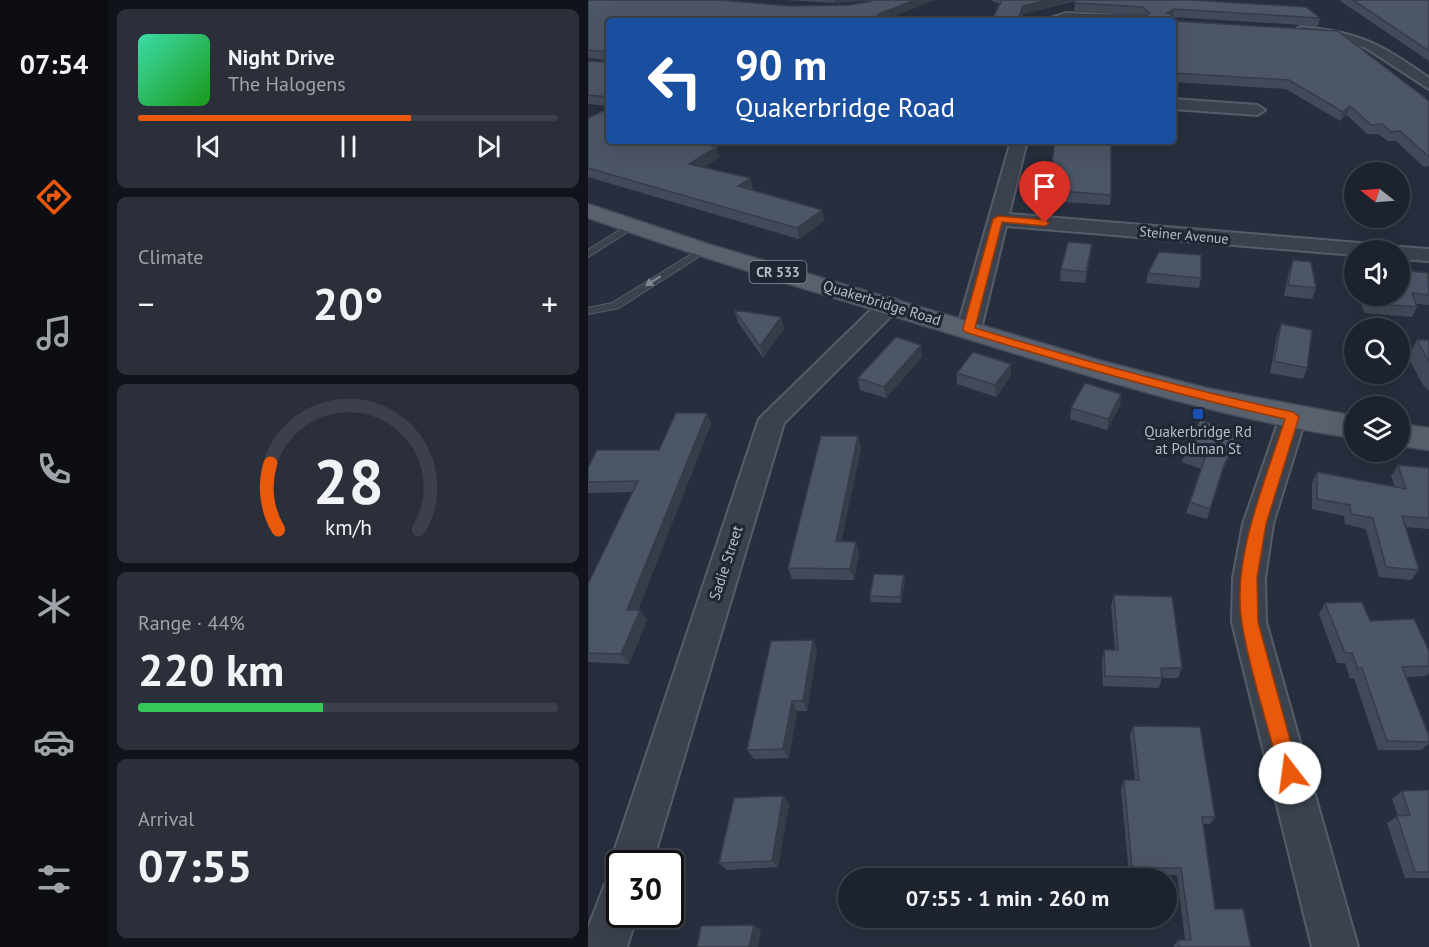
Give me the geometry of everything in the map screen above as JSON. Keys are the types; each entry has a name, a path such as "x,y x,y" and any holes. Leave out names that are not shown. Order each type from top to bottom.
{"main road":[{"name":"Quakerbridge Road","path":"588,211 703,250 1094,368 1206,398 1344,425"},
{"path":"1410,436 1429,439"}],"street":[{"path":"1285,30 1330,32 1360,38 1373,44 1429,85"},
{"path":"1176,104 1257,110"},
{"path":"969,329 1018,144"},
{"name":"Steiner Avenue","path":"998,219 1344,248"},
{"path":"1410,254 1429,255"},
{"name":"Sadie Street","path":"635,850 772,419 889,305"},
{"path":"1293,417 1258,524 1249,578 1250,622 1335,947"},
{"path":"604,947 610,928"}],"lane":[{"path":"588,254 634,225"},
{"path":"588,311 615,306 703,250"}],"building":[{"path":"588,0 718,0 790,6 849,5 874,0 915,0 872,18 606,18 606,52 588,50"},
{"path":"1002,0 1048,0 1023,6 1018,18 993,18"},
{"path":"1075,0 1191,0 1306,7 1320,18 1174,9 1167,13 1173,18 1072,18 1073,15 1148,15 1150,13 1142,7 1075,3"},
{"path":"1353,0 1429,0 1429,51"},
{"path":"1176,21 1338,31 1429,101 1429,157 1400,131 1391,132 1382,124 1371,125 1350,106 1343,112 1289,80 1176,73"},
{"path":"588,61 606,62 606,97 588,95"},
{"path":"606,109 606,144 702,144 717,147 689,164 750,178 738,186 822,210 797,228 588,168 588,118"},
{"path":"1055,144 1111,144 1111,195 1048,190"},
{"path":"1068,242 1092,244 1086,272 1061,269"},
{"path":"1159,252 1201,255 1201,278 1148,273"},
{"path":"1293,260 1311,262 1316,288 1288,285"},
{"path":"1410,271 1428,273 1429,295 1412,293 1417,307 1405,306 1410,306"},
{"path":"734,310 781,317 760,346"},
{"path":"1281,324 1312,330 1307,368 1274,361"},
{"path":"896,337 921,345 884,387 858,378"},
{"path":"1417,340 1429,340 1429,362"},
{"path":"973,352 1011,364 995,385 957,373"},
{"path":"1085,383 1121,394 1108,419 1071,408"},
{"path":"676,413 707,413 627,610 640,610 621,654 588,653 588,584 638,481 588,482 588,468 597,450 659,450"},
{"path":"1200,420 1239,432 1224,465 1210,509 1190,502 1205,458 1185,452"},
{"path":"821,436 858,436 836,541 856,542 850,569 788,568"},
{"path":"1398,465 1429,468 1429,518 1402,516 1419,570 1386,567 1373,518 1351,514 1350,505 1317,499 1317,472 1406,489"},
{"path":"874,574 904,575 900,597 870,596"},
{"path":"1114,595 1172,597 1182,668 1161,668 1162,678 1105,676 1104,650 1118,650"},
{"path":"1362,602 1370,621 1414,619 1429,651 1429,666 1402,667 1429,736 1429,742 1387,741 1362,668 1358,669 1352,653 1345,653 1325,603"},
{"path":"813,640 803,701 792,701 783,749 747,750 771,641"},
{"path":"1133,726 1200,727 1215,817 1202,817 1215,909 1243,909 1251,947 1179,947 1178,940 1191,940 1181,868 1132,868 1124,780 1139,780"},
{"path":"1429,790 1429,872 1415,872 1397,816 1410,815 1402,791"},
{"path":"783,796 772,861 719,863 734,798"},
{"path":"754,925 749,947 697,947 701,926"}],"place":[{"name":"Quakerbridge Rd at Pollman St","path":"1198,414"}],"route":[{"path":"1045,223 998,219 969,329 1094,368 1206,398 1293,417 1258,524 1249,578 1250,622 1290,773"}]}
